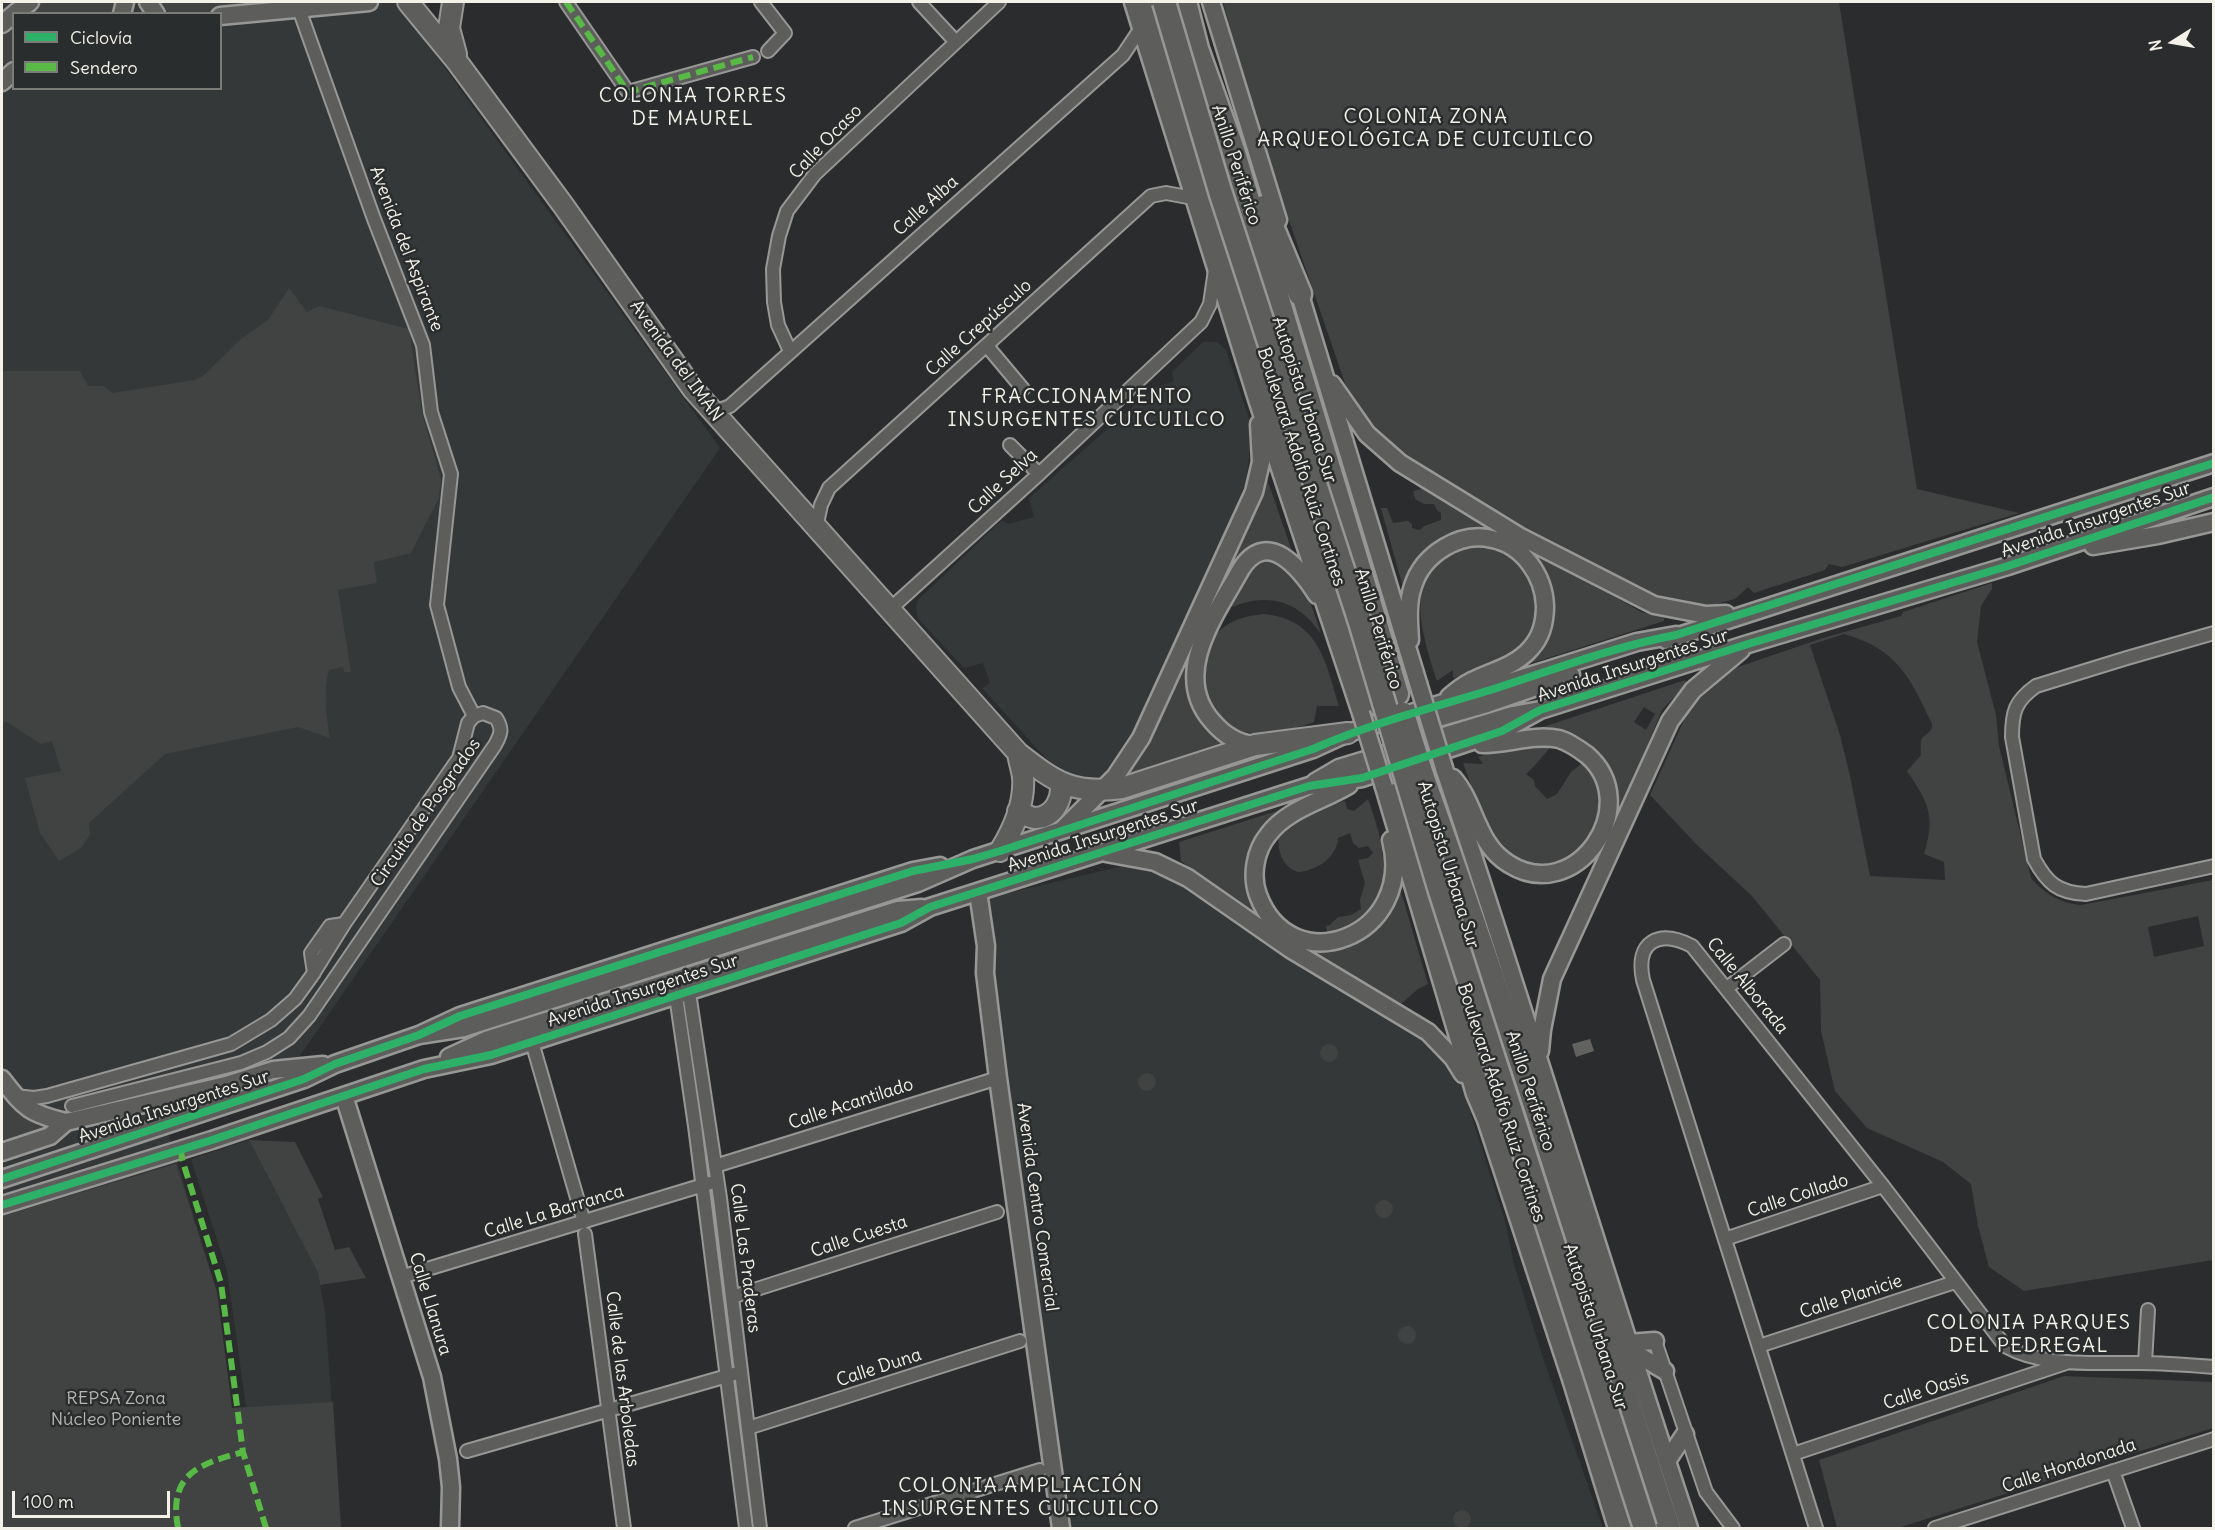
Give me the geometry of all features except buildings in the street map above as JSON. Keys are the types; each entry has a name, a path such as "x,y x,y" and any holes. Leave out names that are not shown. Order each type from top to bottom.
{"highway":[{"name":"Anillo Periférico","path":"1152,2 1160,40 1366,707 1388,787 1443,939 1628,1528"},
{"name":"Autopista Urbana Sur","path":"1164,2 1220,190 1360,622 1440,891 1645,1528"},
{"name":"Autopista Urbana Sur","path":"1176,2 1368,621 1447,885 1654,1528"},
{"name":"Anillo Periférico","path":"1185,2 1197,49 1233,150 1422,776 1487,958 1669,1528"},
{"path":"1197,49 1300,294"},
{"path":"1443,939 1475,1060 1486,1120"},
{"path":"1546,1139 1554,1151 1577,1211 1594,1237"},
{"path":"1571,1379 1628,1528"}],"main road":[{"path":"17,12 30,2"},
{"path":"222,16 303,5 369,2"},
{"name":"Avenida del IMAN","path":"408,2 458,63 570,214 693,389 722,415 816,528 1018,753 1046,775 1085,791 1102,791 1122,788 1255,745 1348,733"},
{"path":"453,2 449,28 458,63"},
{"name":"Boulevard Adolfo Ruiz Cortines","path":"1133,2 1257,399 1331,618 1366,707"},
{"path":"1211,2 1444,768 1689,1528"},
{"path":"1322,371 1367,434 1400,463 1520,536 1654,605 1706,615 1748,612"},
{"path":"1060,831 1102,791 1128,759 1141,738 1254,492 1261,462 1257,399"},
{"name":"Avenida Insurgentes Sur","path":"2,1179 304,1079 335,1064 419,1035 460,1016 914,871 1000,851 1313,749 1348,733 1637,642 1676,635 2214,463"},
{"name":"Avenida Insurgentes Sur","path":"1309,786 1339,768 1513,715 1540,710 2048,553 2214,497"},
{"path":"2048,553 2158,535 2214,522"},
{"path":"1412,665 1410,599 1416,579 1426,562 1449,545 1475,538 1492,538 1508,545 1523,556 1537,574 1543,591 1544,620 1537,639 1515,662 1470,682 1437,705"},
{"path":"1255,745 1232,738 1216,726 1201,703 1195,680 1199,650 1241,569 1248,560 1264,552 1285,556 1306,579 1331,618"},
{"name":"Avenida Insurgentes Sur","path":"1313,749 1351,743 1486,704 1640,652 1676,635"},
{"path":"1539,1058 1552,979 1670,721 1693,690 1748,644"},
{"name":"Avenida Insurgentes Sur","path":"424,1069 491,1055 532,1042 901,923 930,908 978,892 1309,786 1362,778 1516,724 1540,710"},
{"path":"1444,768 1463,789 1480,831 1490,848 1502,860 1519,870 1545,874 1568,868 1585,856 1598,842 1606,820 1608,793 1601,774 1584,753 1561,740 1551,738 1463,744"},
{"path":"1000,851 1013,831 1018,811 1023,779 1018,753"},
{"path":"1362,778 1294,813 1274,828 1260,848 1254,882 1262,905 1275,924 1296,937 1318,942 1345,938 1360,931 1381,912 1391,886 1394,866 1393,847 1384,809 1388,787"},
{"path":"1018,811 1034,818 1052,811 1060,798 1060,782"},
{"name":"Boulevard Adolfo Ruiz Cortines","path":"1388,787 1475,1094 1486,1120 1571,1379 1617,1528"},
{"path":"1102,852 1155,862 1188,878 1290,949 1409,1019 1428,1032 1447,1050 1475,1094"},
{"name":"Avenida Centro Comercial","path":"978,892 986,946 985,973 998,1078 1061,1528"},
{"name":"Avenida Insurgentes Sur","path":"2,1205 212,1140 424,1069 486,1040 898,910 930,908"},
{"path":"2,1079 28,1109 41,1116 66,1122 216,1087 273,1070 335,1064"},
{"name":"Calle Llanura","path":"344,1096 424,1347 439,1410 450,1475 450,1528"},
{"path":"2,1152 50,1136 66,1122"},
{"path":"1629,1346 1655,1341"},
{"path":"1629,1346 1665,1371"},
{"path":"1667,1461 1686,1434"},
{"path":"1679,1500 1701,1528"}],"street":[{"path":"566,2 628,92 753,57"},
{"path":"761,2 784,33 768,51"},
{"path":"919,2 955,41"},
{"name":"Calle Ocaso","path":"790,351 778,325 774,302 773,269 778,237 787,211 814,174 999,2"},
{"name":"Avenida del Aspirante","path":"303,5 374,219 423,345 431,412 451,474 437,605 459,687 474,716"},
{"name":"Calle Alba","path":"722,415 790,351 1122,55 1141,28"},
{"name":"Calle Crepúsculo","path":"816,528 821,505 829,488 1151,196 1166,193 1194,198"},
{"name":"Calle Selva","path":"889,610 1201,322 1212,296 1216,266"},
{"path":"987,346 1023,389"},
{"path":"1010,444 1038,474"},
{"path":"2214,633 2037,686 2024,695 2016,705 2012,720 2012,737 2034,859 2044,877 2057,888 2074,894 2086,894 2214,866"},
{"name":"Circuito de Posgrados","path":"15,1096 34,1098 76,1088 231,1044 271,1020 295,999 314,973 344,924 459,758 468,723 474,716 483,714 496,718 501,725 501,734 344,964 289,1038 267,1052 241,1063 72,1106"},
{"path":"441,784 442,791 447,796 454,798 460,796"},
{"path":"422,812 429,810 435,812 440,817 441,824"},
{"path":"314,973 311,953 330,926 344,924"},
{"name":"Calle Alborada","path":"1816,1528 1643,980 1641,956 1646,947 1654,941 1680,939 1692,946 1883,1186 2005,1346 2019,1354 2038,1359 2214,1367"},
{"path":"1727,988 1784,944"},
{"path":"325,955 332,966 338,967 344,964"},
{"path":"306,984 313,983 320,987 318,1001"},
{"name":"Calle Las Praderas","path":"682,994 715,1166 760,1528"},
{"name":"Calle Las Praderas","path":"682,994 702,1185 746,1528"},
{"name":"Calle de las Arboledas","path":"532,1042 585,1228 624,1528"},
{"name":"Calle Acantilado","path":"715,1166 998,1078"},
{"path":"66,1122 76,1088"},
{"name":"Calle La Barranca","path":"401,1277 585,1228 717,1180"},
{"name":"Calle Collado","path":"1725,1239 1883,1186"},
{"name":"Calle Cuesta","path":"732,1297 997,1212"},
{"name":"Calle Planicie","path":"1759,1346 1955,1282"},
{"path":"2145,1363 2148,1310"},
{"name":"Calle Duna","path":"748,1428 1020,1341"},
{"path":"1655,1341 1706,1491 1733,1528"},
{"name":"Calle Oasis","path":"1793,1454 2070,1362"},
{"path":"467,1451 741,1371"},
{"name":"Calle Hondonada","path":"1935,1528 2214,1439"},
{"path":"855,1528 1040,1470"},
{"path":"2113,1471 2133,1528"}],"shaded area":[{"path":"2,2 397,2 720,448 299,1057 156,1093 217,1292 232,1408 246,1407 227,1271 191,1159 249,1140 318,1273 325,1312 341,1528 2,1528"},
{"path":"1203,342 1217,342 1226,350 1249,418 1250,449 1246,483 1130,738 1101,778 1094,781 1078,778 1049,761 982,688 990,683 983,663 964,668 921,622 917,616 916,606 918,600 1002,520 1008,524 1034,517 1029,498 1154,388 1174,381 1172,372"},
{"path":"1132,864 1169,872 1271,944 1303,970 1322,976 1359,1001 1374,1004 1396,1017 1409,1033 1428,1040 1459,1077 1505,1221 1514,1264 1542,1355 1603,1528 1068,1528 1014,1151 986,898"},
{"path":"1590,1039 1594,1051 1576,1057 1572,1044"}],"green space":[{"path":"41,2 119,2 114,12 26,12"},
{"path":"154,2 291,2 286,5 211,12 169,12 154,6"},
{"path":"1223,2 1839,2 1917,489 2019,513 1842,567 1829,564 1825,570 1754,593 1748,587 1735,599 1709,606 1687,606 1640,593 1541,538 1393,449 1369,428 1346,386 1260,136"},
{"path":"12,22 12,61 6,65 2,61 2,31"},
{"path":"289,288 307,312 319,306 409,329 422,413 441,479 439,498 411,553 374,562 377,583 338,590 351,672 344,672 343,667 329,670 326,712 330,738 298,727 165,754 89,823 90,835 81,848 59,861 40,833 25,778 61,771 52,741 41,744 7,722 2,723 2,371 80,371 88,386 104,386 112,393 194,380 203,376 241,339 268,320"},
{"path":"1264,470 1294,557 1252,552 1190,661 1221,736 1222,747 1121,778"},
{"path":"1425,485 1641,612 1664,618 1664,621 1513,669 1539,645 1540,565 1533,554 1522,546 1461,534 1405,595 1381,508 1387,508 1393,523 1408,521 1412,524 1412,528 1420,530 1424,526 1441,520 1441,513 1434,504 1424,504 1415,499 1413,491"},
{"path":"1478,544 1510,554 1526,569 1540,601 1538,625 1517,656 1486,670 1453,678 1453,670 1437,681 1422,627 1420,608 1422,590 1427,574 1438,560 1455,549"},
{"path":"1268,559 1279,563 1297,578 1314,611 1321,634 1302,613 1279,602 1254,601 1227,609 1248,572 1253,566"},
{"path":"1992,583 1992,589 1981,606 1977,642 1996,715 1999,746 2031,878 2042,889 2059,900 2081,905 2213,880 2213,1260 2024,1291 1989,1267 1978,1226 1971,1184 1943,1162 1867,1128 1835,1091 1821,1031 1820,980 1752,896 1697,845 1650,795 1694,698 1729,670 1823,638 1901,616 1903,612","holes":["1844,634 1877,648 1900,667 1932,724 1932,728 1921,739 1921,755 1907,771 1928,810 1928,841 1924,854 1944,862 1945,880 1870,876 1840,735 1810,645","2198,916 2204,946 2154,957 2148,927"]},
{"path":"1263,614 1297,624 1308,633 1324,658 1339,706 1317,706 1314,722 1287,730 1260,734 1242,731 1227,724 1215,713 1207,700 1202,684 1201,668 1204,653 1212,639 1224,627 1238,619"},
{"path":"1685,680 1687,684 1662,710 1615,822 1615,785 1603,758 1587,742 1577,736 1555,728 1543,727","holes":["1644,707 1655,714 1646,730 1634,722"]},
{"path":"1555,742 1526,774 1534,780 1535,786 1547,799 1557,794 1571,772 1585,761 1600,786 1603,805 1594,832 1574,853 1548,864 1533,864 1503,851 1505,847 1485,818 1463,763 1483,764 1478,757 1511,747"},
{"path":"1368,799 1375,819 1383,861 1383,882 1378,900 1368,915 1351,927 1327,933 1326,926 1338,917 1351,915 1361,909 1360,900 1365,883 1358,860 1368,858 1373,853 1368,846 1359,848 1353,843 1350,833 1338,838 1334,852 1324,862 1312,869 1298,872 1283,860 1279,848 1280,829 1315,810 1345,801 1347,809 1354,811"},
{"path":"1283,809 1284,812 1250,860 1276,929 1181,861 1179,842"},
{"path":"1399,885 1428,984 1418,989 1401,1004 1295,942 1366,934 1373,930 1388,913"},
{"path":"1329,1044 1335,1047 1338,1053 1335,1059 1329,1062 1323,1059 1320,1053 1323,1047"},
{"path":"1147,1073 1153,1076 1156,1082 1153,1088 1147,1091 1141,1088 1138,1082 1141,1076"},
{"path":"2,1092 11,1103 46,1126 43,1133 2,1147"},
{"path":"249,1140 295,1142 323,1197 318,1199 335,1250 349,1247 366,1278 320,1285 318,1273"},
{"name":"REPSA Zona Núcleo Poniente","path":"176,1164 217,1292 232,1408 333,1402 341,1528 2,1528 2,1216"},
{"path":"1384,1200 1390,1203 1393,1209 1390,1215 1384,1218 1378,1215 1375,1209 1378,1203"},
{"path":"1407,1326 1413,1329 1416,1335 1413,1341 1407,1344 1401,1341 1398,1335 1401,1329"},
{"path":"2064,1376 2213,1382 2213,1428 1898,1528 1837,1528 1819,1460"},
{"path":"1462,1510 1468,1513 1471,1519 1468,1525 1462,1528 1456,1525 1453,1519 1456,1513"}],"marked path":[{"path":"566,2 628,92 753,57"},
{"path":"181,1149 182,1159 221,1283 243,1452 266,1528"},
{"path":"178,1528 176,1510 178,1495 190,1474 213,1461 243,1452"}],"cycle path":[{"path":"2,1179 304,1079 335,1064 419,1035 460,1016 913,871 1000,851 1313,749 1399,717 1605,653 1676,635 2214,463"},
{"path":"2,1205 212,1140 424,1069 491,1055 901,923 930,907 1309,786 1362,778 1502,731 1540,710 1748,644 2008,566 2214,497"}],"district":[{"name":"COLONIA TORRES DE MAUREL","path":"693,108"},
{"name":"COLONIA ZONA ARQUEOLÓGICA DE CUICUILCO","path":"1426,128"},
{"name":"FRACCIONAMIENTO INSURGENTES CUICUILCO","path":"1087,408"},
{"name":"COLONIA PARQUES DEL PEDREGAL","path":"2029,1334"},
{"name":"COLONIA AMPLIACIÓN INSURGENTES CUICUILCO","path":"1021,1498"}]}
